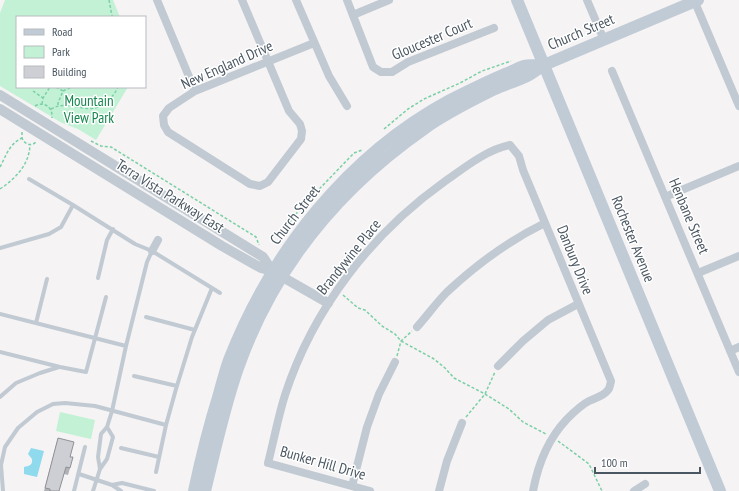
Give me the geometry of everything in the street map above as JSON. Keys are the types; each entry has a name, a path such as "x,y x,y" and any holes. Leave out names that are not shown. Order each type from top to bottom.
{"main road":[{"name":"Rochester Avenue","path":"517,0 720,491"},
{"name":"Church Street","path":"194,491 228,362 251,308 277,274 310,219 345,180 400,132 442,105 496,78 525,66 544,65 695,0"},
{"name":"Church Street","path":"205,491 238,368 277,274"}],"street":[{"path":"157,0 195,92"},
{"path":"242,0 268,61"},
{"path":"296,0 329,76 348,106"},
{"path":"347,0 353,15 389,0"},
{"path":"587,0 604,40"},
{"path":"695,0 739,106"},
{"name":"Gloucester Court","path":"353,15 373,67 381,72 392,72 408,62 494,28"},
{"name":"New England Drive","path":"268,61 289,111 300,124 302,132 301,139 268,182 260,186 250,184 168,132 164,125 163,116 169,108 195,92 268,61 314,43"},
{"name":"Henbane Street","path":"612,71 739,372"},
{"path":"0,95 263,258 277,274"},
{"name":"Terra Vista Parkway East","path":"0,109 222,246 260,268 277,274 328,303"},
{"name":"Danbury Drive","path":"510,145 519,156 578,304 611,381 607,392 576,410 567,419 553,438"},
{"name":"Brandywine Place","path":"268,463 285,396 294,369 319,319 338,288 356,265 390,227 425,196 464,168 500,147 510,145"},
{"path":"665,197 739,166"},
{"path":"417,327 447,293 478,265 527,232 545,223"},
{"path":"152,251 158,240"},
{"path":"698,273 739,256"},
{"path":"498,366 523,341 548,320 578,304"},
{"path":"730,351 739,347"},
{"path":"352,486 367,427 378,394 395,362"},
{"path":"439,491 447,461 462,423"},
{"path":"533,491 537,471 542,457 553,438"},
{"name":"Bunker Hill Drive","path":"268,463 370,491"},
{"path":"634,491 645,484"}],"lane":[{"path":"29,179 113,229 135,244 152,251 220,293"},
{"path":"0,248 49,234 61,227 73,205"},
{"path":"98,278 107,240 113,229"},
{"path":"100,469 98,457 101,434 107,426 112,411 126,346 147,262 152,251"},
{"path":"36,323 47,280"},
{"path":"156,472 166,425 177,386 195,330 212,288"},
{"path":"0,352 86,372 106,297"},
{"path":"0,314 126,346"},
{"path":"146,317 195,330"},
{"path":"0,397 16,383 60,367"},
{"path":"134,376 177,386"},
{"path":"3,491 1,465 5,447 18,428 37,412 53,404 65,403 94,406 166,425"},
{"path":"93,491 100,469 107,459 113,437 107,426"},
{"path":"74,491 85,446"},
{"path":"121,448 159,457"},
{"path":"79,474 112,485 121,491"},
{"path":"112,485 122,483 154,491"}],"path":[{"path":"109,0 112,16"},
{"path":"42,104 43,98 48,88"},
{"path":"58,88 63,91"},
{"path":"58,105 63,91 70,88"},
{"path":"51,109 58,105 88,109 96,108 103,105 111,98 117,88"},
{"path":"34,91 43,98"},
{"path":"33,108 45,104 51,109 52,119 56,122"},
{"path":"23,130 22,138 30,145"},
{"path":"0,167 10,148 14,143 22,138"},
{"path":"87,138 101,146 110,148 256,237 259,246"},
{"path":"30,145 38,140"},
{"path":"0,189 8,184 22,169 29,155 30,145"},
{"path":"283,242 281,238 284,230 299,210 354,153 366,148"},
{"path":"343,295 358,308 364,310 376,321 395,334 401,341 445,368 454,378 485,394 509,409 523,422 568,447 589,464 602,491"},
{"path":"395,362 401,341 417,327"},
{"path":"462,423 485,394 498,366"}],"green space":[{"name":"Mountain View Park","path":"5,0 113,0 120,16 16,16 16,88 127,88 96,140 78,129 62,123 0,86 0,13"},
{"path":"60,412 95,420 91,439 56,431"}],"water":[{"path":"31,448 44,451 37,477 24,474 24,467 29,466 32,463 32,459 28,454"}],"building":[{"path":"58,438 74,442 70,457 73,457 70,468 66,467 59,491 50,491 50,489 45,488"}]}
